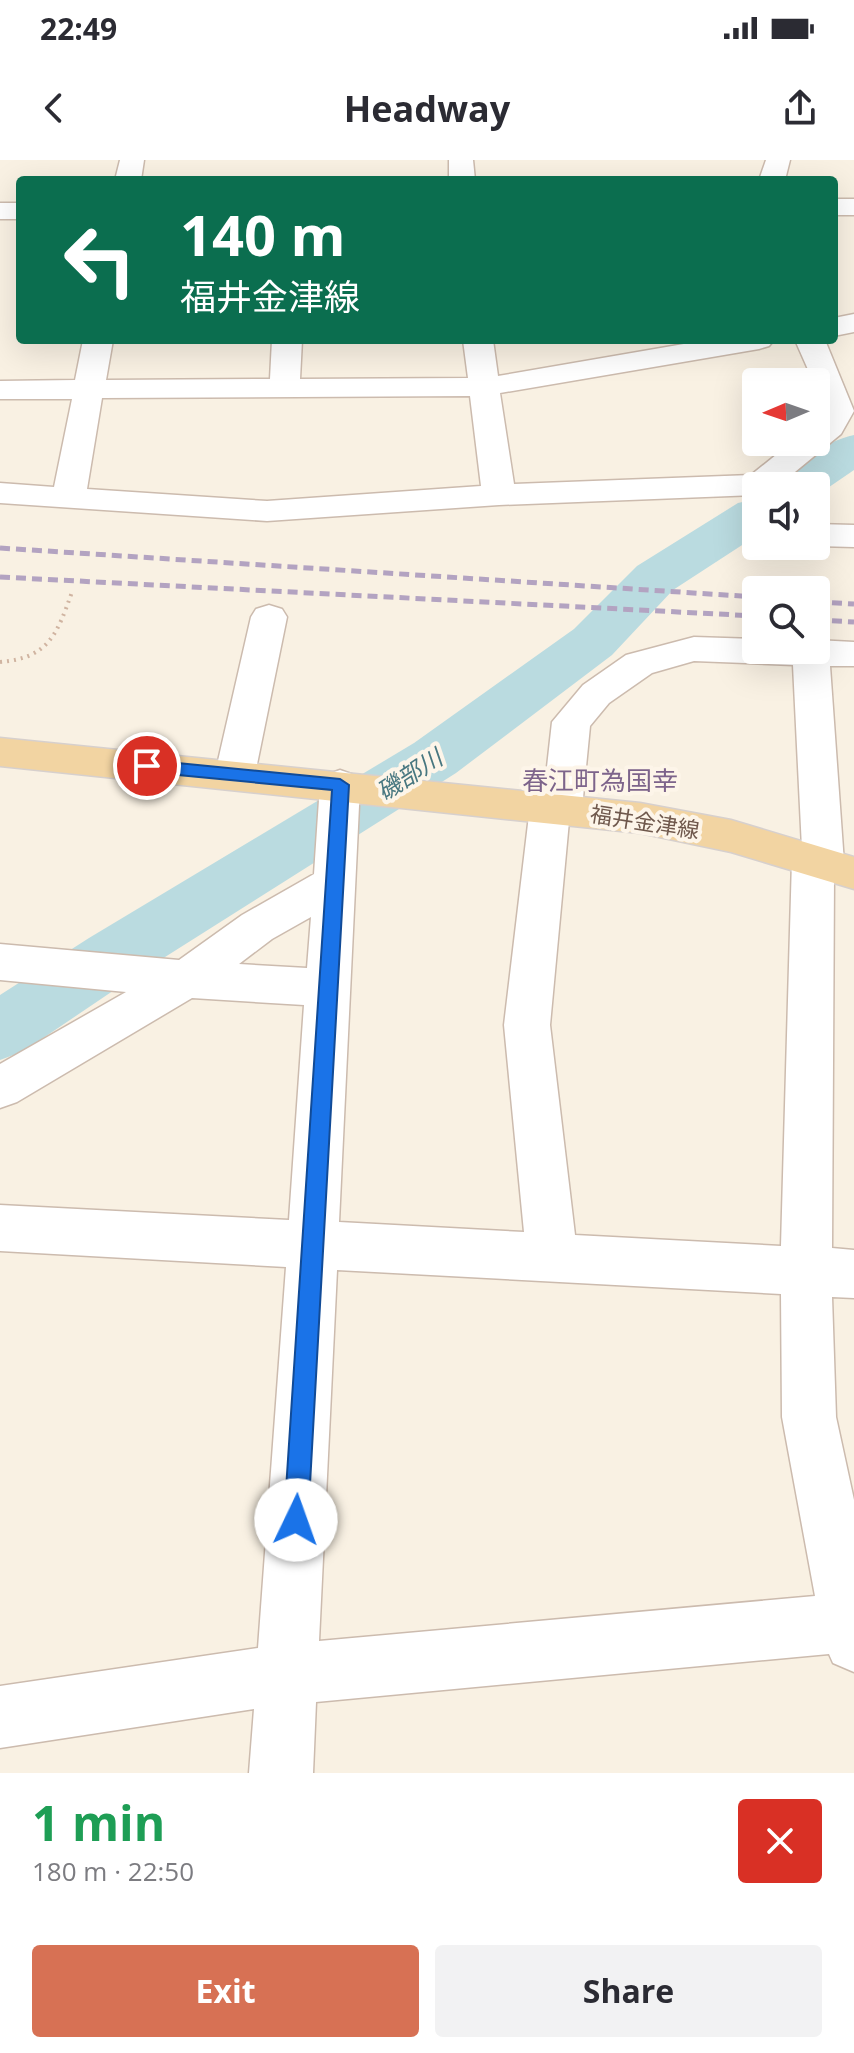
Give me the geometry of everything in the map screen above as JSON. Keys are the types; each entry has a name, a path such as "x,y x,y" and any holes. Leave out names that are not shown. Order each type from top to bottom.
{"main road":[{"name":"福井金津線","path":"0,752 556,808 833,850"}],"street":[{"path":"69,496 97,344"},
{"path":"284,389 287,344"},
{"path":"479,344 499,495"},
{"path":"0,390 484,387 651,350 716,344"},
{"path":"812,344 822,368"},
{"path":"830,385 840,408 830,427"},
{"path":"0,493 267,511 499,495 759,485 794,456"},
{"path":"830,535 854,536"},
{"path":"235,774 269,617"},
{"path":"552,1257 527,1025 556,808 571,722 596,694 639,664 694,649 742,651"},
{"path":"830,653 854,654"},
{"path":"0,1717 287,1674 852,1629 809,1417 830,1272 833,850 812,664"},
{"path":"281,1773 340,785"},
{"path":"0,1088 335,877"},
{"path":"18,963 328,988"},
{"path":"0,1228 830,1272"}],"path":[{"path":"0,662 23,660 44,650 55,638 72,592"}],"waterway":[{"name":"磯部川","path":"819,472 854,449"},
{"name":"磯部川","path":"0,1031 112,957 435,758 593,642 655,578 742,523"}],"railway":[{"path":"0,548 742,596"},
{"path":"0,577 742,615"},
{"path":"830,603 854,604"},
{"path":"830,621 854,622"}],"district":[{"name":"春江町為国幸","path":"600,780"}],"route":[{"path":"147,766 340,785 296,1520"}]}
